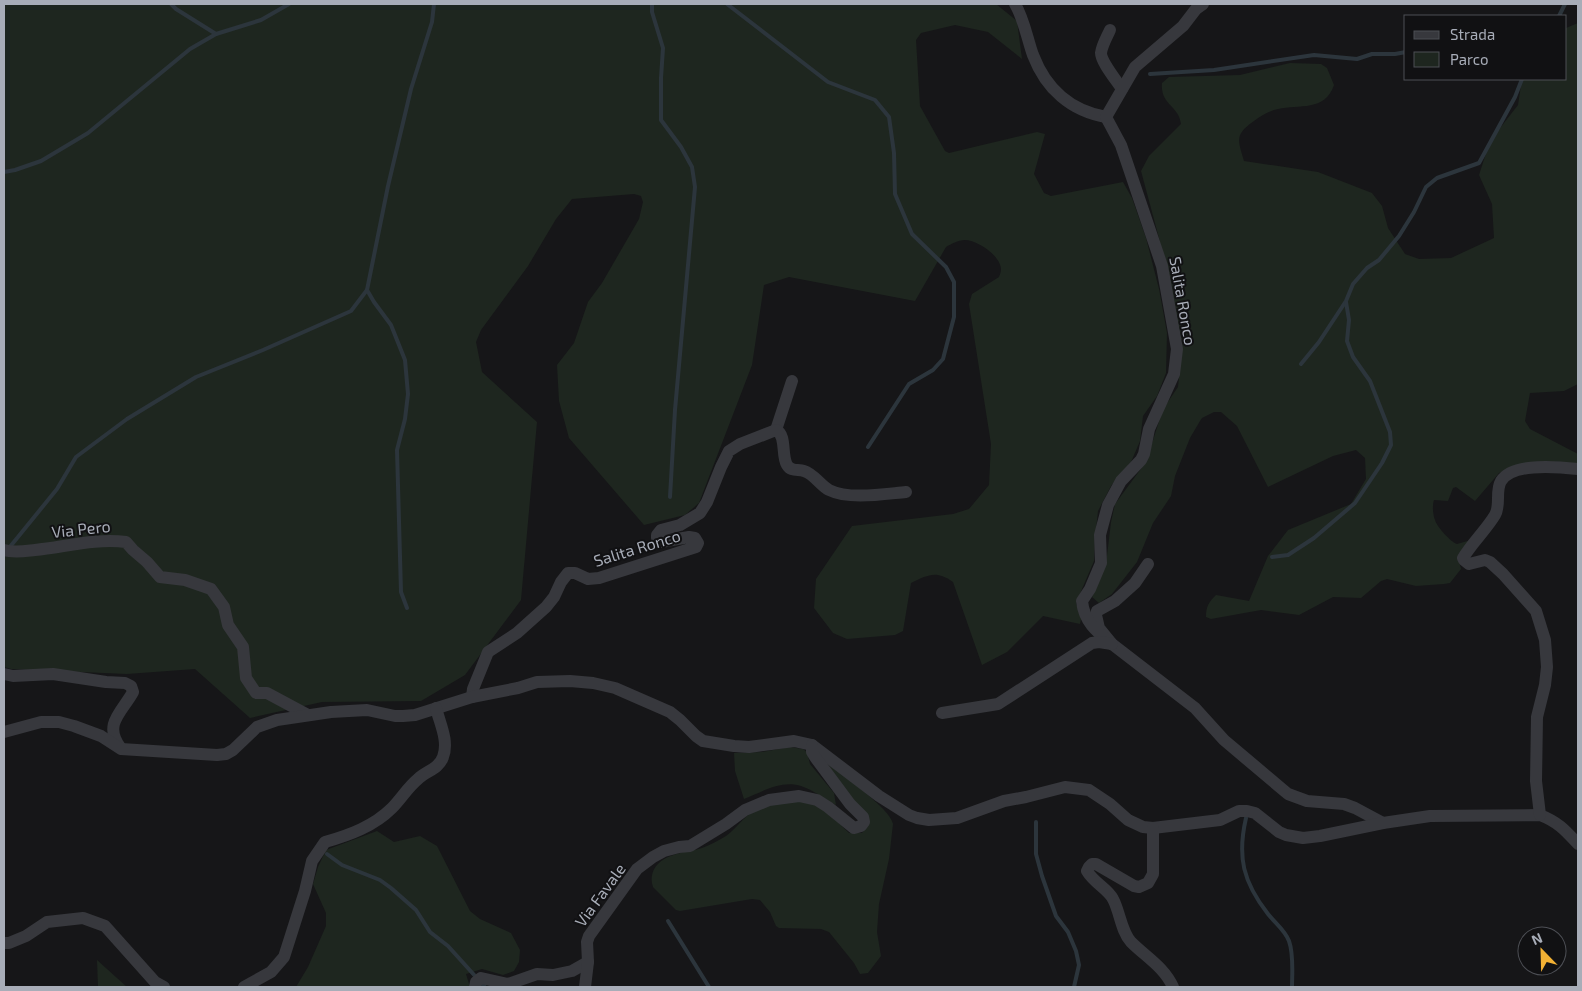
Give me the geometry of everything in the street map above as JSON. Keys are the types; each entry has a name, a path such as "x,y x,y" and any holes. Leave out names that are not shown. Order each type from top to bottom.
{"street":[{"path":"1015,4 1033,55 1040,71 1049,84 1074,107 1094,115 1106,117 1135,67 1183,26 1196,9 1203,4"},
{"path":"1110,30 1101,55 1122,89"},
{"name":"Salita Ronco","path":"1106,117 1121,146 1162,266 1178,349 1174,374 1149,429 1144,454 1141,460 1121,481 1108,505 1100,535 1100,562 1090,588 1082,602 1085,616 1093,629 1195,708 1224,740 1288,794 1307,801 1344,804 1383,823"},
{"path":"792,381 776,430 782,436 784,456 790,469 805,471 826,488 842,494 867,495 906,492"},
{"name":"Salita Ronco","path":"472,697 473,689 488,652 517,633 546,607 568,574 575,573 588,579 607,576 696,547 698,542 695,538 689,537 661,542 657,535 661,530 680,525 700,513 707,502 729,451 740,444 776,430"},
{"path":"1540,814 1536,780 1536,717 1545,685 1547,667 1545,640 1536,611 1503,574 1490,562 1485,560 1469,564 1463,558 1496,513 1498,490 1501,481 1509,475 1531,468 1578,469"},
{"name":"Via Pero","path":"4,550 28,551 116,540 126,542 160,577 185,580 211,589 224,607 228,625 243,647 246,678 256,693 267,693 308,715"},
{"path":"1112,644 1099,628 1097,611 1115,600 1135,583 1148,564"},
{"path":"942,713 998,704 1092,643 1112,644"},
{"path":"4,674 13,676 53,674 106,682 125,682 133,692 117,715 113,725 115,740 122,750"},
{"path":"4,732 41,722 59,722 101,736 122,750 217,755 226,754 232,750 257,727 277,720 331,712 366,710 395,716 415,715 472,697 518,688 537,682 594,682 615,688 670,712 704,741 734,746 757,746 794,741 812,745 879,796 917,818 929,820 957,818 1004,801 1065,787 1089,790 1110,804 1128,820 1153,828 1220,820 1239,811 1247,811 1255,813 1279,832 1303,838 1430,816 1540,814 1561,825 1578,844"},
{"path":"244,987 271,972 284,958 305,891 312,861 325,842 347,836 377,822 418,778 442,761 445,743 436,708"},
{"name":"Via Favale","path":"585,987 588,962 587,942 589,936 637,870 653,857 679,846 690,846 702,840 745,810 769,800 799,796 817,800 854,828 861,826 864,822 863,816 850,804 820,764 812,752 812,745"},
{"path":"1153,828 1152,874 1148,883 1139,887 1134,886 1096,864 1092,864 1087,870 1097,884 1112,897 1130,941 1156,964 1169,978 1173,987"},
{"path":"4,942 9,943 26,936 47,922 83,918 105,926 156,982 164,987"},
{"path":"475,987 476,982 481,978 508,984 537,974 553,975 567,973 580,968 588,962"}],"green space":[{"path":"4,4 996,4 1017,21 1022,59 988,32 955,25 921,33 916,40 920,106 945,151 949,153 1037,132 1045,134 1034,174 1044,193 1051,196 1123,182 1132,198 1146,238 1159,289 1167,333 1166,373 1157,396 1143,416 1140,441 1131,462 1111,486 1098,511 1094,561 1076,603 1081,619 1080,624 1043,616 1007,652 982,665 953,582 942,576 927,576 911,583 903,631 895,635 847,639 833,633 814,608 816,579 852,526 953,514 969,509 989,485 991,444 969,304 972,294 999,277 1001,269 997,259 987,249 970,241 965,240 952,243 946,247 915,301 789,277 764,285 752,365 699,503 685,515 644,525 569,438 559,401 557,365 574,343 588,302 602,283 639,219 643,202 641,196 634,194 572,199 556,219 528,266 481,330 476,342 482,372 537,422 521,600 465,675 421,701 322,702 250,718 195,669 127,674 11,669 4,667"},
{"path":"1578,23 1578,384 1564,391 1530,393 1525,421 1530,429 1578,454 1578,463 1526,464 1499,473 1475,501 1456,487 1453,488 1448,501 1434,500 1434,518 1444,534 1457,544 1471,540 1459,561 1461,569 1450,583 1416,586 1387,579 1381,581 1361,598 1333,597 1299,615 1261,610 1211,619 1206,617 1207,607 1216,595 1249,601 1268,556 1288,530 1351,504 1366,479 1365,458 1356,450 1333,456 1268,487 1237,426 1221,412 1214,412 1202,418 1190,438 1175,476 1171,496 1153,523 1137,562 1112,594 1099,603 1092,597 1106,564 1115,504 1146,462 1163,409 1178,387 1181,358 1175,306 1141,171 1149,156 1181,124 1177,113 1164,96 1162,83 1169,77 1240,75 1290,63 1321,64 1327,68 1334,85 1330,94 1318,103 1278,109 1259,117 1240,134 1239,143 1244,161 1318,172 1372,193 1382,206 1388,228 1405,254 1419,259 1451,258 1494,238 1492,204 1479,175 1490,141 1518,105 1522,80 1567,80 1567,28"},
{"path":"790,747 803,749 807,752 810,764 834,793 836,805 810,790 794,785 779,786 744,799 735,771 734,753 762,752"},
{"path":"828,764 875,801 890,817 893,824 889,859 879,904 877,932 881,956 868,973 860,974 854,963 829,932 821,929 779,928 776,926 770,912 760,900 752,899 680,911 676,910 653,887 653,871 663,860 674,855 702,848 717,841 726,836 751,812 764,806 796,800 806,801 827,812 849,833 862,833 868,824 837,781"},
{"path":"377,831 394,842 420,836 437,846 470,911 480,919 511,933 520,950 519,962 514,971 503,975 482,969 466,974 470,987 296,987 308,967 326,926 326,913 313,884 326,850"},
{"path":"97,960 127,987 98,987"}],"waterway":[{"path":"171,4 216,34"},
{"path":"4,172 41,161 88,133 190,49 216,34 261,20 289,4"},
{"path":"9,548 57,489 76,457 127,419 196,377 351,311 367,290 388,186 411,89 432,22 434,4"},
{"path":"652,4 652,12 663,48 661,120 681,147 692,167 695,187 675,410 670,497"},
{"path":"727,4 828,82 875,100 889,117 894,153 895,194 912,234 946,267 954,282 954,317 943,359 933,370 909,384 868,447"},
{"path":"1560,15 1565,4"},
{"path":"1150,74 1214,70 1314,55 1357,59 1372,54 1404,52"},
{"path":"1301,364 1319,342 1346,301 1353,284 1367,268 1379,260 1399,236 1414,212 1426,187 1437,178 1479,163 1515,97 1522,80"},
{"path":"367,290 391,325 405,360 408,394 405,419 397,450 401,592 407,608"},
{"path":"1272,557 1288,555 1314,538 1355,503 1382,463 1391,445 1390,432 1370,381 1353,357 1347,341 1349,320 1346,302"},
{"path":"1246,818 1242,845 1244,869 1253,891 1289,941 1292,958 1292,987"},
{"path":"1036,822 1036,854 1042,876 1056,916 1068,932 1076,951 1079,965 1074,987"},
{"path":"327,854 342,865 380,880 391,888 416,910 430,932 448,946 485,987"},
{"path":"668,921 709,987"}]}
